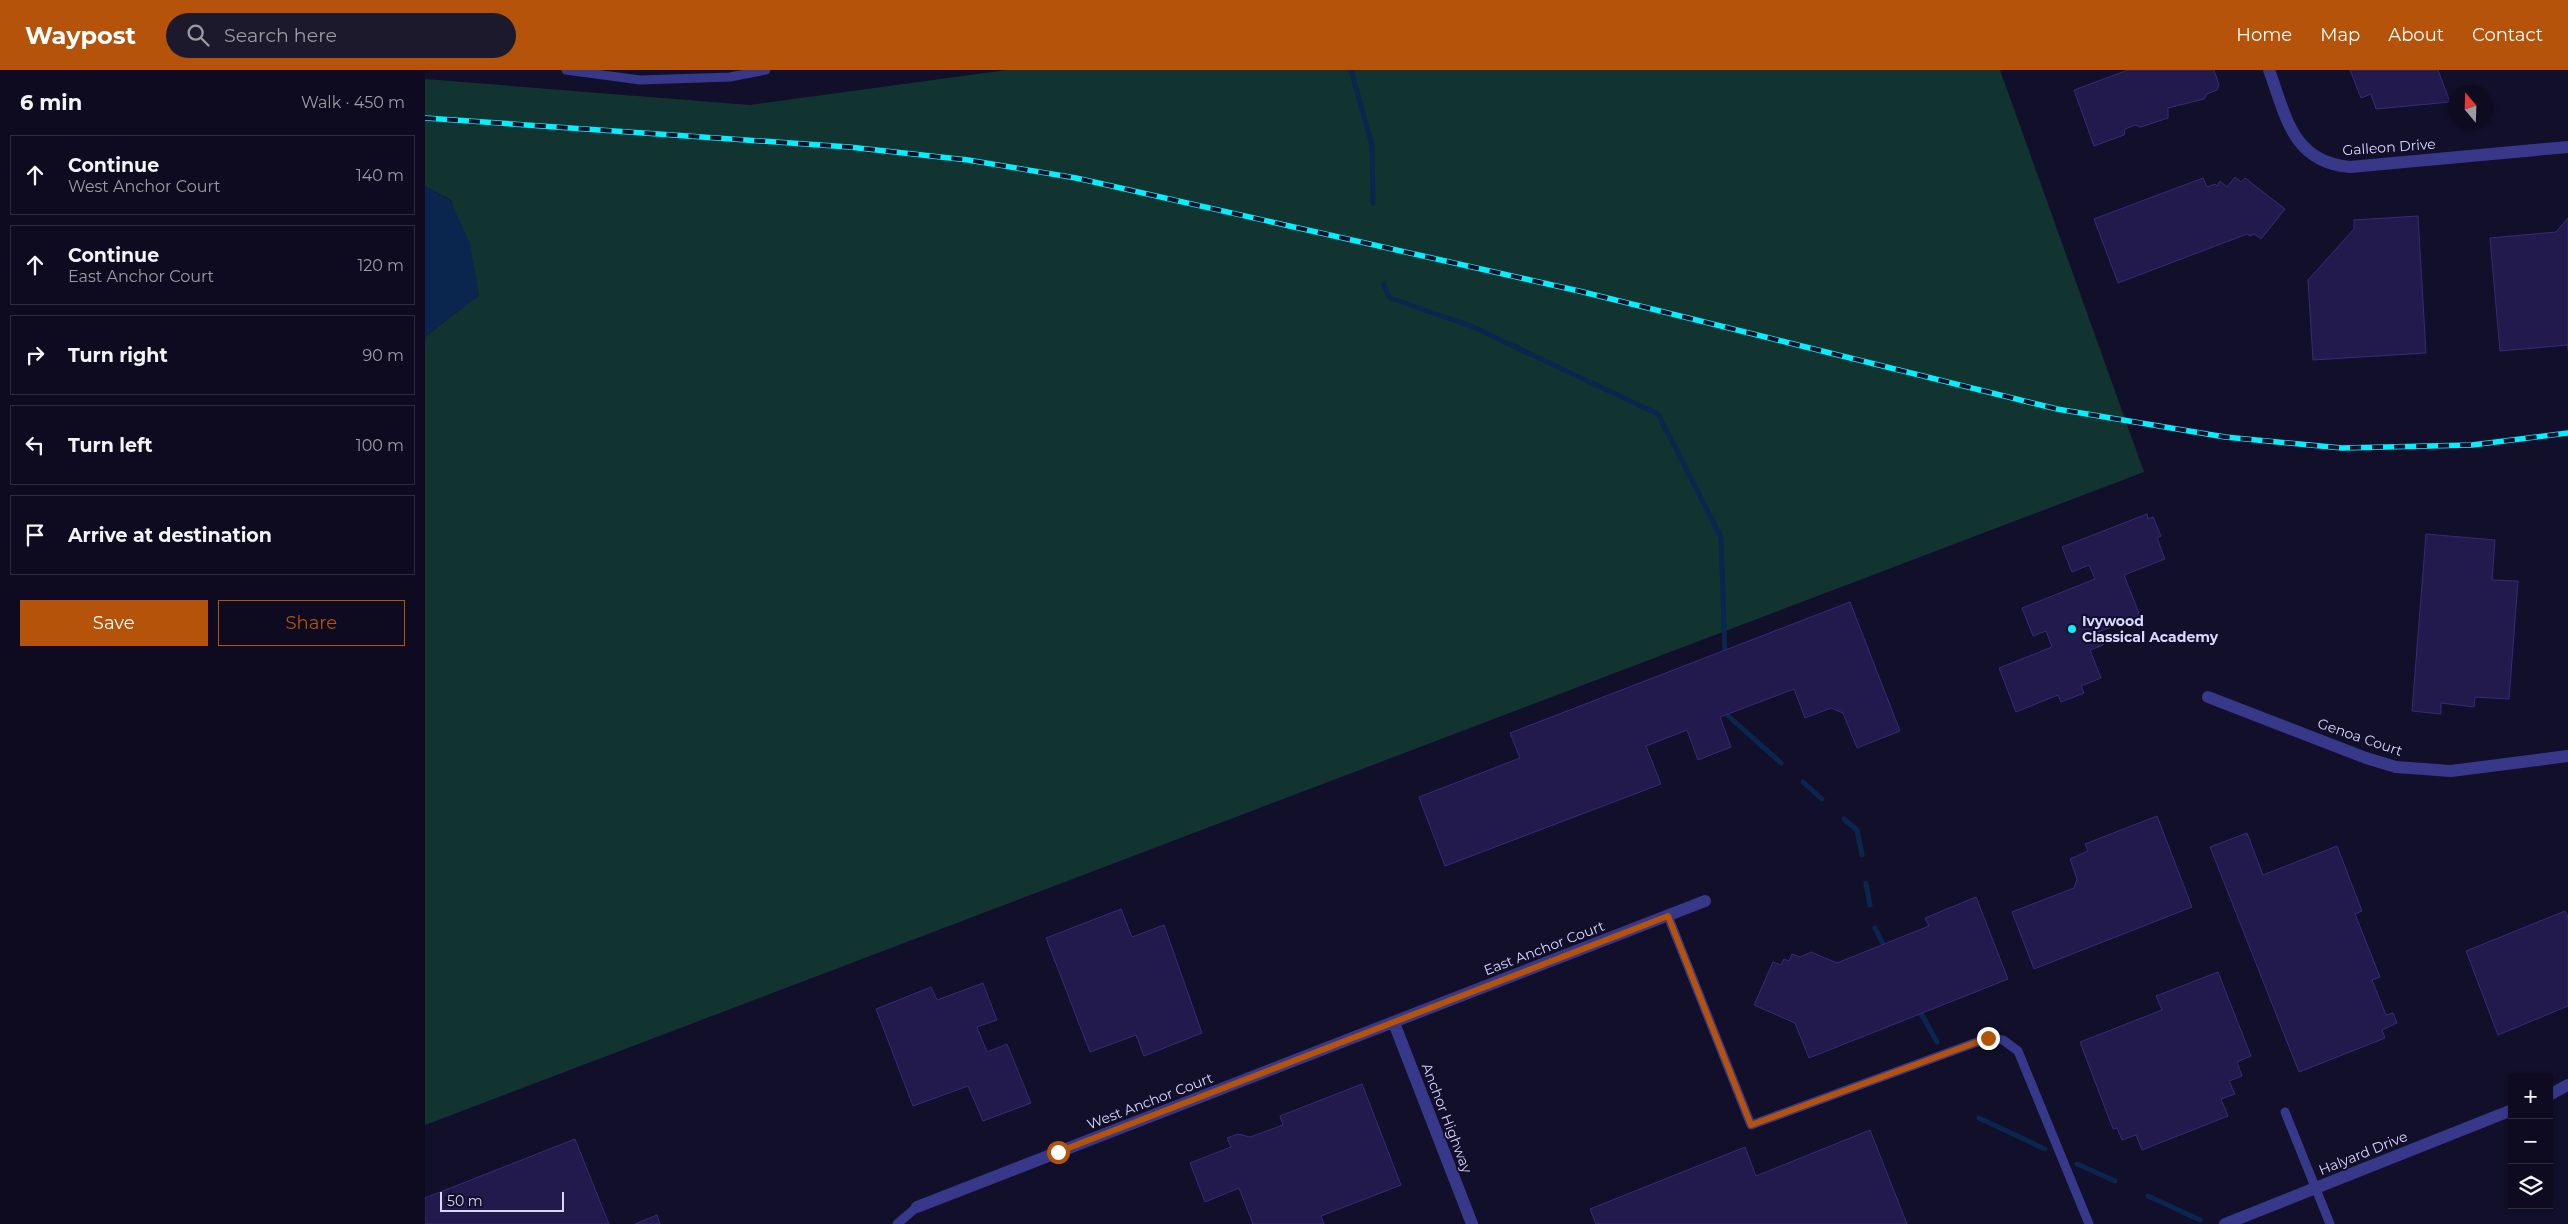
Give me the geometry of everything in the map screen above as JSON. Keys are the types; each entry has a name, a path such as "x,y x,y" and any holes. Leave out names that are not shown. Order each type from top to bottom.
{"street":[{"name":"Galleon Drive","path":"2269,70 2292,131 2299,143 2314,157 2333,165 2350,167 2568,147"},
{"name":"Genoa Court","path":"2208,697 2366,758 2396,767 2451,771 2568,756"},
{"name":"East Anchor Court","path":"1393,1023 1705,901"},
{"name":"West Anchor Court","path":"917,1207 1393,1023"},
{"name":"Anchor Highway","path":"1393,1023 1472,1224"},
{"path":"2553,1093 2568,1085"},
{"name":"Halyard Drive","path":"2225,1224 2508,1112"}],"lane":[{"path":"566,70 640,80 730,77 766,70"},
{"path":"1668,916 1751,1125 1988,1038 2003,1040 2018,1051 2089,1224"},
{"path":"2285,1112 2330,1224"},
{"path":"897,1224 917,1207"}],"green space":[{"path":"1007,70 2000,70 2144,472 425,1125 425,337 479,295 451,200 425,186 425,79 750,105"}],"water":[{"path":"425,186 450,200 470,243 479,295 425,337"}],"building":[{"path":"2128,70 2214,70 2219,85 2217,90 2207,94 2204,99 2168,108 2168,118 2141,127 2135,125 2125,129 2124,135 2094,146 2074,90"},
{"path":"2350,70 2438,70 2448,97 2448,102 2376,109 2371,94 2361,98"},
{"path":"2235,177 2241,182 2245,178 2285,209 2261,239 2254,234 2250,236 2247,234 2118,283 2094,219 2203,178 2207,187 2215,184 2217,186 2220,181 2227,187"},
{"path":"2418,216 2426,353 2313,360 2308,280 2354,229 2354,220"},
{"path":"2568,218 2568,345 2500,351 2490,238 2556,232"},
{"path":"2147,514 2148,519 2153,517 2161,536 2157,538 2165,559 2124,575 2140,616 2098,632 2103,645 2090,650 2101,678 2081,686 2084,693 2061,702 2058,695 2016,712 1999,668 2052,647 2046,631 2033,636 2022,608 2095,579 2089,565 2072,572 2062,547"},
{"path":"2426,534 2495,540 2492,580 2518,581 2509,699 2475,697 2474,707 2441,703 2441,714 2412,711"},
{"path":"1850,602 1900,731 1857,748 1843,713 1831,708 1805,718 1794,689 1720,717 1731,747 1698,760 1687,730 1646,746 1661,784 1445,866 1419,797 1520,758 1510,733"},
{"path":"2157,816 2192,907 2034,969 2012,912 2074,888 2077,879 2070,859 2088,851 2085,844"},
{"path":"2247,833 2263,875 2337,846 2362,911 2355,914 2380,977 2372,980 2386,1015 2393,1013 2397,1023 2382,1030 2385,1038 2299,1072 2210,847"},
{"path":"1976,897 2008,979 1809,1058 1795,1023 1754,1005 1773,962 1781,965 1784,959 1789,961 1792,954 1800,957 1811,952 1837,963 1929,926 1925,918"},
{"path":"1121,909 1132,937 1164,925 1202,1033 1144,1056 1136,1035 1090,1052 1046,938"},
{"path":"2565,911 2568,917 2568,1006 2498,1035 2466,951"},
{"path":"2218,972 2251,1056 2237,1062 2242,1076 2229,1081 2235,1094 2221,1099 2228,1116 2142,1150 2136,1135 2122,1140 2117,1128 2113,1129 2080,1042 2162,1010 2156,996"},
{"path":"983,983 997,1020 977,1027 987,1052 1007,1044 1031,1103 983,1121 968,1086 913,1106 876,1009 931,987 937,1000"},
{"path":"1362,1084 1401,1185 1321,1216 1324,1224 1253,1224 1239,1188 1205,1202 1190,1163 1231,1147 1227,1138 1238,1134 1250,1137 1283,1125 1280,1116"},
{"path":"1870,1130 1907,1224 1596,1224 1590,1209 1745,1147 1756,1176"},
{"path":"575,1139 609,1224 425,1224 425,1198"},
{"path":"657,1215 660,1224 635,1224"}],"waterway":[{"path":"1351,70 1372,145 1373,203"},
{"path":"1383,284 1390,298 1471,326 1658,414 1721,537 1725,657"},
{"path":"1726,708 1726,714 1781,763"},
{"path":"1803,782 1822,799"},
{"path":"1844,819 1857,830 1862,855"},
{"path":"1866,883 1870,905"},
{"path":"1875,928 1886,950"},
{"path":"1918,1008 1937,1042"},
{"path":"1979,1118 2045,1149"},
{"path":"2077,1164 2115,1181"},
{"path":"2148,1196 2200,1220"}],"railway":[{"path":"425,118 849,147 968,160 1076,178 1579,291 2057,409 2225,437 2342,448 2472,445 2568,433"}],"place":[{"name":"Ivywood Classical Academy","path":"2072,629"}],"route":[{"path":"1058,1152 1668,916 1751,1125 1988,1038"}]}
